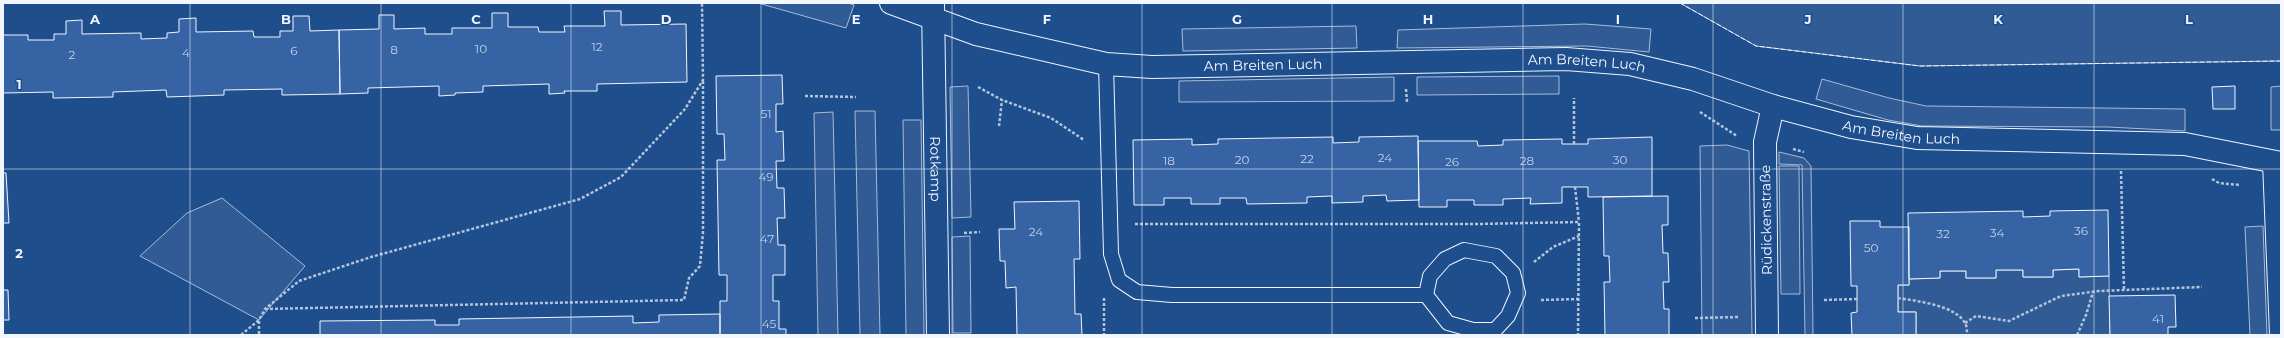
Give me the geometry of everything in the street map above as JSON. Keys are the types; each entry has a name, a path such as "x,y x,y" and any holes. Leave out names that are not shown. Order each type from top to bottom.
{"street":[{"name":"Am Breiten Luch","path":"891,3 933,10 976,34 1106,64 1152,67 1566,59 1630,64 1693,79 1773,106 1851,127 1917,138 2185,144 2278,162"},
{"name":"Rotkamp","path":"933,10 938,335"},
{"name":"Rüdickenstraße","path":"1767,326 1765,142 1773,106"},
{"path":"2278,162 2280,335"}],"lane":[{"path":"1106,64 1111,254 1119,280 1137,292 1172,295 1426,295"},
{"path":"1464,250 1496,256 1513,273 1518,293 1508,316 1495,330 1473,330 1448,323 1426,295 1430,276 1445,259 1464,250"}],"path":[{"path":"265,309 684,300 689,278 700,266 703,232 702,3"},
{"path":"241,335 259,320 265,309 299,281 371,257 580,199 621,178 686,109 703,80"},
{"path":"978,87 1002,100 1052,118 1087,142"},
{"path":"805,96 856,96"},
{"path":"1574,98 1574,144"},
{"path":"999,126 1002,100"},
{"path":"2122,142 2121,174 2124,290"},
{"path":"1575,187 1579,222 1578,335"},
{"path":"1110,224 1470,224 1579,222"},
{"path":"1515,280 1553,247 1579,236"},
{"path":"1965,322 1976,316 2009,321 2061,296 2124,290 2202,287"},
{"path":"1104,290 1104,335"},
{"path":"2077,335 2086,315 2093,292"},
{"path":"1898,298 1926,302 1954,313 1965,322 1967,335"},
{"path":"1514,301 1579,299"},
{"path":"1824,300 1856,299"},
{"path":"1695,318 1767,326"},
{"path":"259,320 259,335"}],"shaded area":[{"path":"758,3 848,3 854,5 846,28"},
{"path":"1680,3 2281,3 2281,61 1920,66 1756,46"},
{"path":"1585,24 1651,29 1649,52 1587,46 1397,48 1398,30"},
{"path":"1356,26 1357,48 1183,51 1182,29"},
{"path":"1559,76 1559,94 1417,95 1417,77"},
{"path":"1394,77 1394,101 1179,102 1179,81"},
{"path":"1822,79 1889,98 1926,106 2185,109 2185,131 2108,127 1922,126 1888,120 1816,99"},
{"path":"968,86 971,217 952,218 950,87"},
{"path":"2281,86 2281,130 2271,130 2271,87"},
{"path":"855,111 875,111 880,335 860,335"},
{"path":"833,112 838,335 818,335 814,113"},
{"path":"903,120 921,120 924,335 906,335"},
{"path":"1727,145 1749,151 1752,335 1702,335 1700,146"},
{"path":"1779,152 1804,158 1811,166 1813,335 1805,335 1802,165 1779,164"},
{"path":"1779,166 1799,166 1800,294 1781,294"},
{"path":"222,198 305,266 259,320 140,256 187,213"},
{"path":"2263,226 2267,335 2250,335 2245,227"},
{"path":"970,236 971,333 953,333 952,237"},
{"path":"2079,269 2079,277 2109,276 2110,335 1916,335 1916,312 1898,312 1898,285 1909,285 1909,279 1940,278 1940,271 1966,271 1966,278 1996,278 1996,270 2023,270 2023,277 2053,277 2053,270"}],"building":[{"path":"604,11 621,11 621,25 686,24 687,82 597,84 597,91 564,91 565,93 549,94 549,84 483,86 483,92 455,93 455,95 439,96 439,86 368,88 368,93 340,94 339,30 379,29 379,15 394,15 394,29 425,28 425,34 452,34 452,28 492,28 492,13 508,13 508,27 538,27 539,32 565,32 564,26 605,26"},
{"path":"293,16 309,16 310,31 339,30 340,94 282,95 282,89 224,90 224,95 167,97 166,90 113,92 113,97 53,98 53,92 3,93 3,35 28,35 28,40 54,40 54,34 66,34 66,21 82,20 82,34 141,33 141,39 167,38 167,33 179,32 179,19 196,18 196,32 253,31 254,37 280,37 280,31 293,31"},
{"path":"782,75 783,104 776,104 776,132 783,131 784,161 776,161 777,188 784,188 785,218 777,218 778,245 785,245 785,275 773,275 773,301 779,301 779,329 786,329 786,335 720,335 720,301 727,301 727,275 719,275 717,160 725,160 724,134 717,134 716,76"},
{"path":"2235,86 2235,109 2213,109 2212,87"},
{"path":"1418,136 1419,200 1387,201 1386,195 1363,196 1363,202 1332,203 1332,196 1307,197 1307,203 1247,204 1246,198 1220,198 1220,204 1191,204 1191,198 1164,198 1164,205 1134,205 1133,140 1192,139 1192,145 1218,144 1218,139 1333,137 1333,143 1359,142 1359,137"},
{"path":"1652,137 1652,196 1588,197 1588,187 1562,187 1562,203 1530,204 1531,198 1503,199 1503,205 1474,205 1474,200 1447,200 1447,207 1419,207 1418,141 1477,141 1478,146 1503,145 1503,140 1562,139 1562,144 1588,144 1588,139"},
{"path":"3,173 6,173 9,223 3,223"},
{"path":"1668,196 1668,225 1662,225 1663,253 1668,253 1669,282 1663,282 1664,309 1669,309 1669,335 1605,335 1604,282 1610,282 1609,256 1604,256 1603,197"},
{"path":"1079,201 1080,259 1074,259 1075,314 1081,314 1082,335 1017,335 1016,287 1006,288 1005,261 1000,261 999,229 1015,229 1014,202"},
{"path":"2108,210 2109,276 2079,277 2079,269 2053,270 2053,277 2023,277 2023,270 1996,270 1996,278 1966,278 1966,271 1940,271 1940,278 1909,279 1908,213 2023,211 2023,217 2050,216 2050,211"},
{"path":"1850,221 1880,221 1880,227 1909,227 1909,285 1898,285 1898,312 1916,312 1916,335 1852,335 1851,313 1857,312 1857,286 1851,286"},
{"path":"3,290 8,290 9,320 3,320"},
{"path":"2175,295 2176,327 2168,327 2168,335 2110,335 2109,296"},
{"path":"720,314 720,335 320,335 320,321 435,320 435,325 459,325 459,319 633,316 633,323 659,322 659,315"}],"fence":[{"path":"1680,3 1756,46 1920,66 2281,61"}]}
